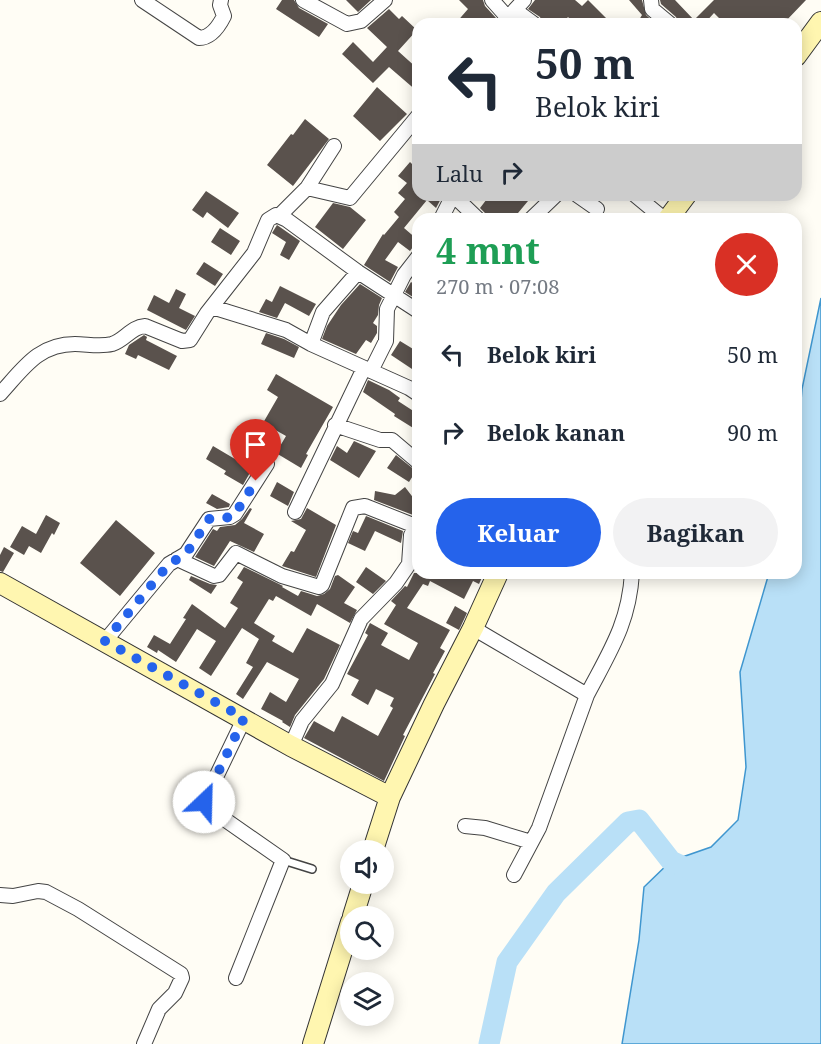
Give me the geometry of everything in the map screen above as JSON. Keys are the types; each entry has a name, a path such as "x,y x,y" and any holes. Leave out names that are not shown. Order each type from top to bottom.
{"main road":[{"path":"802,48 821,22"},
{"path":"671,213 681,201"},
{"path":"376,840 390,797 495,579"},
{"path":"0,583 291,746 390,797"},
{"path":"313,1044 340,957"}],"street":[{"path":"142,0 199,39 203,39 209,36 224,16 220,5 221,0"},
{"path":"303,0 347,24 361,21 385,0"},
{"path":"492,0 512,13"},
{"path":"651,0 652,9 663,18"},
{"path":"307,188 350,198 412,123"},
{"path":"0,394 33,358 45,349 58,345 114,343 138,326 154,329 182,341 190,340 212,307 254,253 268,220 276,215 279,216 307,188 334,146"},
{"path":"459,201 472,213"},
{"path":"537,213 550,201"},
{"path":"586,201 597,209"},
{"path":"643,201 658,213"},
{"path":"279,216 412,307"},
{"path":"295,512 335,425 386,341 386,316 394,294 412,265"},
{"path":"310,344 323,312 358,272"},
{"path":"212,307 286,330 310,344 412,391"},
{"path":"335,425 375,438 392,440 412,457"},
{"path":"105,641 169,564 186,554 209,519 230,517 235,514 267,464"},
{"path":"177,559 214,576 219,576 236,553 282,576 319,587 322,585 353,508 365,506 412,524"},
{"path":"291,746 303,721 332,684 361,619 401,577 409,564 412,534"},
{"path":"514,875 546,808 587,695 626,616 631,596 632,579"},
{"path":"473,628 587,695"},
{"path":"236,978 283,860 207,807 204,802 244,718"},
{"path":"465,826 485,828 531,842"},
{"path":"0,895 13,896 38,891 46,892 78,909 181,974 182,978 175,993 159,1009 144,1044"}],"lane":[{"path":"283,860 312,869"}],"water":[{"path":"821,298 821,1044 622,1044 639,940 644,887 671,861 711,847 738,820 746,767 740,672 767,579 802,579 802,389"}],"building":[{"path":"282,0 294,0 299,8 328,24 319,37 276,9"},
{"path":"346,0 371,0 358,12"},
{"path":"459,0 483,0 485,6 496,18 460,18 468,9"},
{"path":"535,0 575,0 582,6 588,0 606,18 540,18 528,9"},
{"path":"629,0 642,0 646,15 649,18 640,18 642,15"},
{"path":"660,0 675,0 692,18 676,18 661,4"},
{"path":"714,0 806,0 789,18 719,18 714,13 709,18 696,18"},
{"path":"389,9 399,19 402,16 412,25 412,36 398,51 412,64 412,87 389,67 373,83 342,54 353,42 373,62 387,47 367,28"},
{"path":"377,87 407,114 380,141 353,116"},
{"path":"305,119 329,139 293,186 267,165"},
{"path":"410,162 412,164 412,201 426,201 416,213 412,213 412,218 404,228 412,235 412,248 410,251 398,242 385,260 398,267 390,282 364,265 383,234 399,217 394,212 405,199 398,193 407,183 398,176"},
{"path":"206,191 239,213 228,228 207,212 203,218 192,210"},
{"path":"428,201 440,201 436,208"},
{"path":"485,201 528,201 518,213 485,213 480,208"},
{"path":"333,203 350,207 366,220 343,249 315,227"},
{"path":"277,225 300,241 289,260 280,255 286,242 272,233"},
{"path":"220,228 240,241 231,255 211,242"},
{"path":"204,262 223,274 215,286 196,274"},
{"path":"411,282 412,296 405,292"},
{"path":"360,284 382,298 378,315 373,323 377,326 377,333 371,343 366,340 356,354 322,339 327,326 341,305"},
{"path":"280,286 316,304 309,316 285,303 277,318 259,312 266,299 272,302"},
{"path":"176,289 186,294 179,308 195,316 186,330 147,310 154,295 169,303"},
{"path":"266,333 299,347 294,358 261,344"},
{"path":"144,335 147,337 146,340 177,356 169,370 138,355 136,359 125,354 129,345"},
{"path":"400,341 412,348 412,369 391,355"},
{"path":"276,374 333,407 306,454 308,455 301,468 276,453 286,436 263,423 278,397 267,390"},
{"path":"368,380 389,390 400,398 398,401 412,410 412,427 394,416 395,414 363,392"},
{"path":"246,439 266,451 256,462 243,485 224,474 226,471 206,459 213,446 235,459"},
{"path":"354,441 376,451 359,478 330,460 337,446 347,453"},
{"path":"396,455 412,468 412,477 409,482 387,468"},
{"path":"277,482 294,492 288,506 270,496"},
{"path":"405,487 412,496 412,515 374,500 375,491 395,495"},
{"path":"212,494 230,504 229,507 217,509 206,503"},
{"path":"250,508 252,509 244,523 264,534 254,552 230,541 214,566 195,557 213,529 217,531 220,527 235,525"},
{"path":"307,508 336,525 316,577 282,566 291,551 294,552 306,530 291,521 301,519"},
{"path":"46,515 60,523 41,553 29,546 24,555 10,547 22,526 36,534"},
{"path":"366,516 403,531 401,543 375,531 365,551 348,543 353,531 358,533"},
{"path":"116,520 155,553 120,596 80,563"},
{"path":"4,547 14,553 3,572 0,571 0,555"},
{"path":"244,567 298,596 301,591 317,596 324,594 330,589 335,576 338,575 355,587 344,603 357,610 350,623 317,604 311,616 276,596 273,601 269,599 254,623 275,636 272,641 293,653 307,628 340,645 324,679 295,715 290,727 261,709 270,692 286,702 299,679 267,662 243,699 236,694 253,667 246,663 259,639 242,628 211,676 199,668 216,641 197,629 176,662 158,650 157,653 147,647 154,635 170,644 186,619 183,618 192,604 225,628 238,608 230,603 243,582 237,578"},
{"path":"366,567 386,581 373,594 356,582"},
{"path":"191,576 217,585 211,594 189,580"},
{"path":"412,577 412,579 481,579 479,584 473,581 464,599 430,581 428,586 423,584 407,608 450,630 440,648 445,651 433,673 435,674 403,735 405,736 384,781 304,738 314,721 334,732 342,716 378,736 393,708 390,706 394,698 376,689 368,705 351,695 359,680 347,674 368,635 365,633 370,623 388,633 381,645 409,660 418,643 384,624 396,605 391,601 405,586 407,587"},
{"path":"455,606 467,613 459,630 446,623"}],"waterway":[{"path":"489,1044 507,962 556,893 628,822 639,820 671,861 695,872"}],"route":[{"path":"204,802 244,718 105,641 169,564 186,554 206,522 213,517 233,517 256,481"}]}
